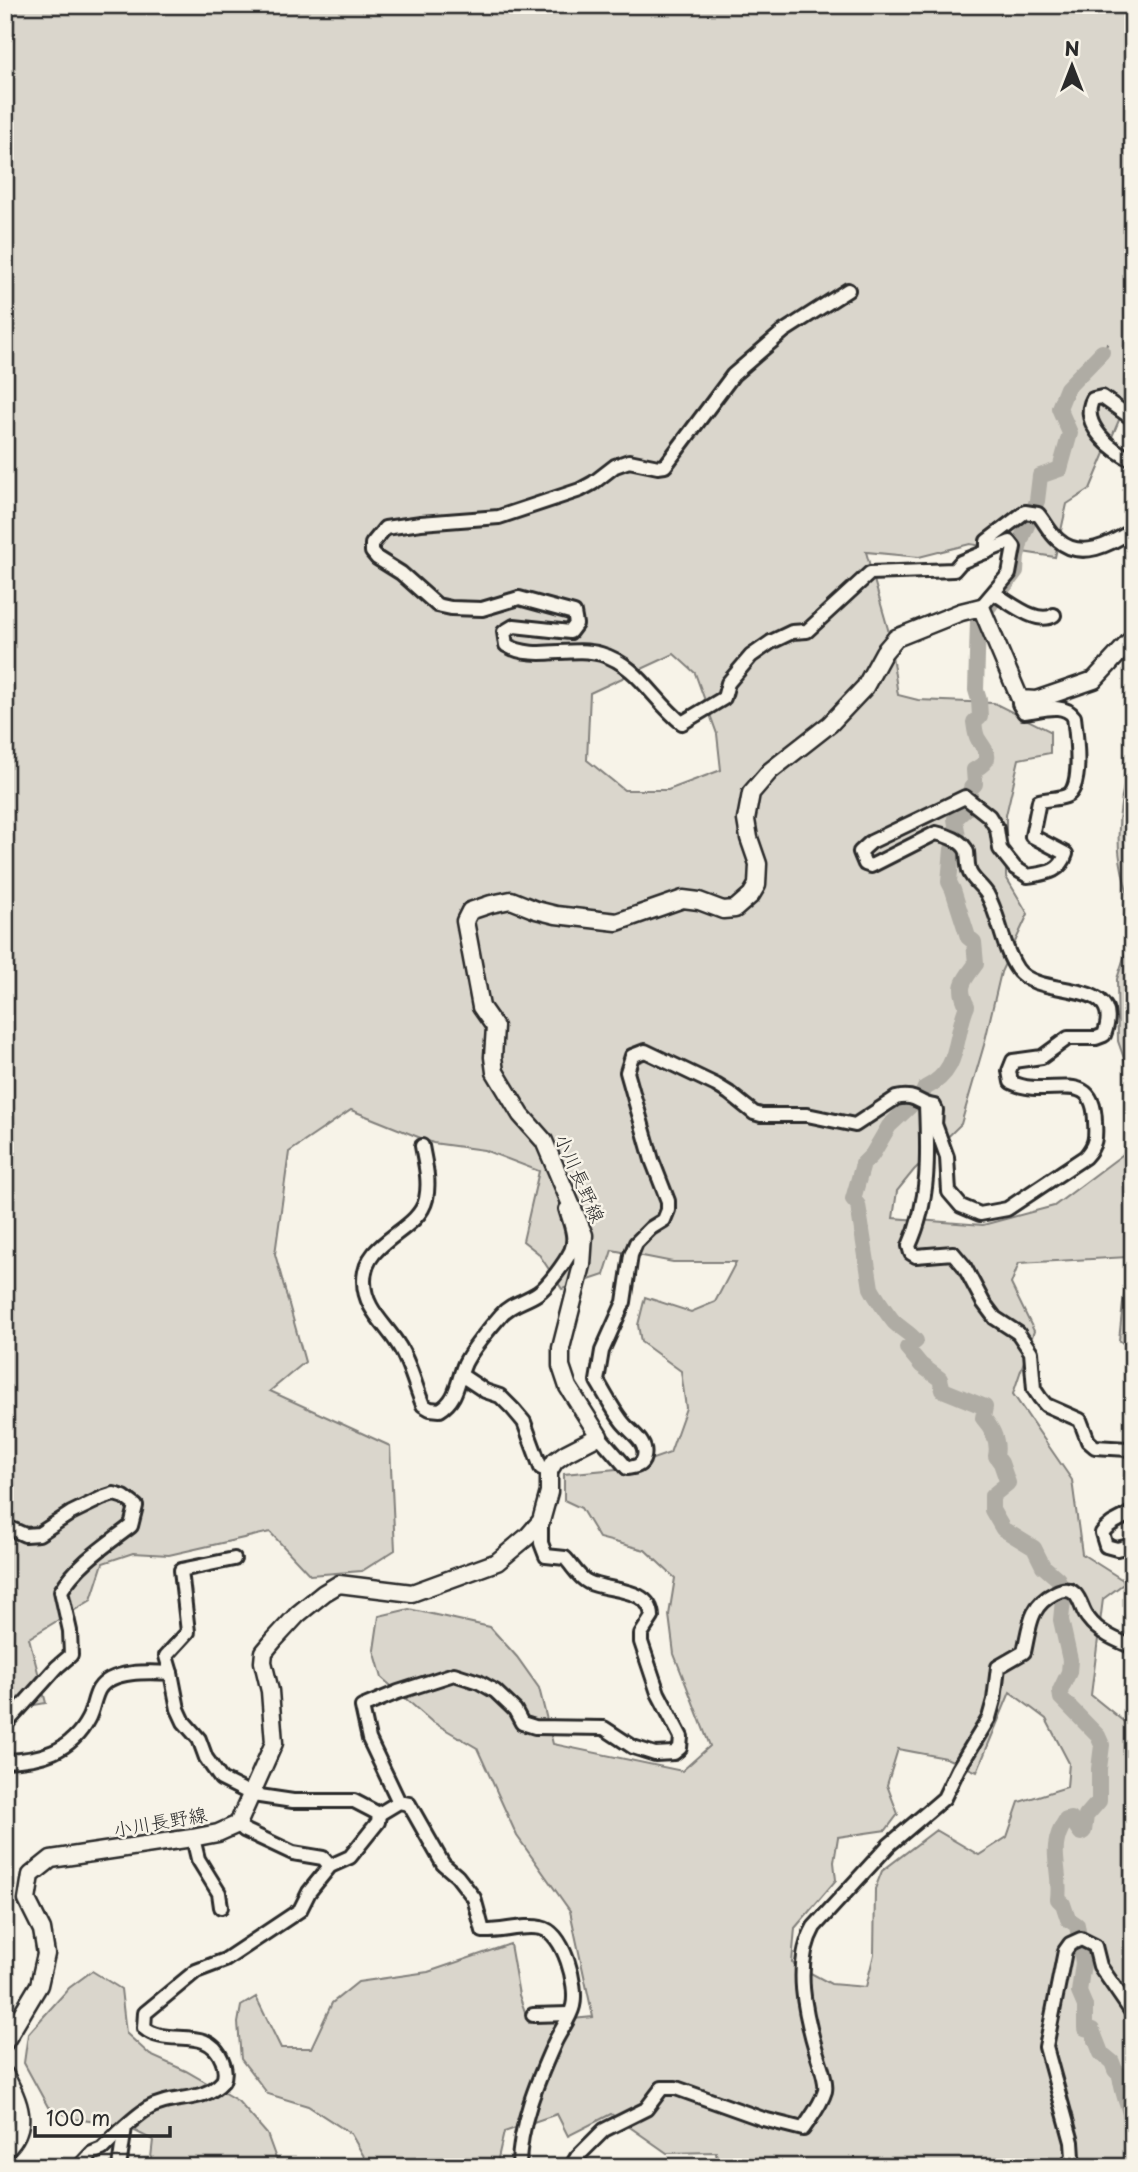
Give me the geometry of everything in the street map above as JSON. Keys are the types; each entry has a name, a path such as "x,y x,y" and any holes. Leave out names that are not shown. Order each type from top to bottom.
{"main road":[{"path":"981,607 1020,699 1036,700 1094,680 1133,638"},
{"name":"小川長野線","path":"599,1436 568,1387 561,1366 561,1348 575,1296 584,1235 544,1141 521,1115 495,1072 495,1027 481,1007 465,921 470,911 511,900 556,915 617,922 682,899 699,901 723,910 735,909 751,895 757,885 758,864 746,820 751,793 771,771 830,724 864,687 884,652 896,638 961,612 981,607"},
{"path":"239,1824 274,1743 270,1692 262,1662 264,1652 298,1614 340,1584 412,1593 497,1562 528,1536 541,1521 549,1492 549,1471 555,1461 599,1436"},
{"name":"小川長野線","path":"5,2042 12,2020 39,1985 46,1954 42,1930 27,1900 31,1875 51,1859 114,1852 193,1838 218,1833 239,1824"},
{"path":"5,2075 22,2113 19,2130 5,2150"}],"street":[{"path":"848,290 784,331 733,375 665,466 629,461 615,466 580,490 499,517 385,528 372,544 373,552 377,558 418,586 437,605 482,609 519,598 574,613 576,624 570,632 514,626 504,632 506,645 514,650 558,654 591,652 614,659 630,668 682,723 724,698 728,682 751,656 792,632 807,631 870,573 954,570 961,562 1010,542 1014,547 1009,574 995,594 981,607"},
{"path":"1133,419 1102,397 1093,398 1089,405 1089,413 1098,433 1118,452 1133,460"},
{"path":"987,552 987,541 1025,512 1038,514 1058,540 1071,549 1090,550 1133,530"},
{"path":"995,594 1038,618 1054,615"},
{"path":"599,1436 627,1468 637,1467 643,1461 645,1453 642,1443 622,1422 597,1381 602,1351 624,1302 631,1255 636,1243 664,1220 668,1210 665,1191 652,1160 628,1080 628,1064 632,1056 645,1051 654,1055 723,1089 754,1113 761,1115 807,1115 855,1125 896,1098 911,1096 926,1105 934,1106 935,1124 947,1157 949,1192 961,1206 980,1214 1007,1209 1085,1157 1096,1140 1095,1114 1089,1094 1080,1088 1032,1088 1018,1085 1012,1082 1009,1071 1013,1061 1042,1057 1068,1038 1096,1038 1104,1035 1104,1002 1099,997 1086,993 1031,981 1017,969 987,894 971,873 963,845 936,833 871,866 865,864 860,852 871,842 965,797 989,816 997,829 1000,849 1015,868 1028,876 1056,871 1066,854 1032,836 1039,801 1065,797 1072,791 1079,758 1074,717 1065,709 1024,712 1019,704 1020,699"},
{"path":"926,1105 928,1166 919,1224 909,1246 911,1253 916,1256 953,1253 964,1266 983,1302 995,1318 1018,1333 1031,1352 1034,1389 1046,1405 1080,1420 1088,1441 1095,1447 1128,1449 1133,1452"},
{"path":"422,1146 427,1171 426,1200 413,1219 374,1252 367,1265 364,1281 372,1312 399,1346 423,1405 430,1409 440,1410 454,1398 466,1363 502,1312 537,1294 548,1285 566,1259 573,1247 574,1236 566,1209 570,1203"},
{"path":"461,1376 485,1391 500,1395 513,1409 524,1422 541,1468 549,1471"},
{"path":"5,1526 25,1535 38,1534 71,1513 114,1494 124,1497 136,1506 131,1526 99,1549 75,1572 61,1591 70,1631 71,1655 5,1725"},
{"path":"1133,1511 1107,1525 1102,1533 1106,1546 1117,1549 1133,1545"},
{"path":"399,1802 369,1739 362,1707 454,1674 495,1691 515,1710 523,1723 535,1727 604,1728 633,1747 655,1754 674,1753 680,1748 681,1737 658,1693 641,1642 641,1634 652,1616 648,1602 638,1595 613,1591 587,1581 565,1558 546,1556 541,1543 541,1521"},
{"path":"234,1559 181,1570 188,1632 166,1656 178,1709 184,1722 200,1739 206,1758 221,1779 253,1795 293,1801 354,1801 379,1814"},
{"path":"571,2167 577,2157 604,2130 646,2109 662,2088 676,2088 763,2119 803,2129 826,2088 812,2037 802,1982 802,1957 807,1938 814,1927 889,1845 944,1798 989,1718 998,1667 1024,1652 1034,1609 1044,1598 1061,1590 1072,1591 1096,1627 1113,1640 1133,1647"},
{"path":"5,1761 35,1759 66,1747 86,1723 100,1687 111,1679 135,1672 171,1674"},
{"path":"379,1814 399,1802 408,1804 443,1864 457,1876 474,1898 483,1931 540,1927 552,1932 568,1960 574,1979 573,2006 537,2086 519,2144 519,2167"},
{"path":"79,2167 147,2109 206,2094 218,2087 225,2077 225,2067 217,2049 200,2038 153,2035 144,2028 145,2013 195,1971 225,1960 300,1910 309,1892 330,1866 350,1857 378,1822 379,1814"},
{"path":"239,1824 244,1830 293,1853 323,1858 330,1866"},
{"path":"193,1838 198,1858 219,1893 221,1907"},
{"path":"1066,2167 1073,2157 1072,2142 1046,2047 1065,1951 1070,1944 1081,1938 1095,1945 1100,1966 1133,2014"},
{"path":"533,2015 569,2014"},
{"path":"119,2167 125,2126"}],"shaded area":[{"path":"5,5 1133,5 1133,401 1127,401 1090,489 1067,504 1055,557 970,544 919,557 866,552 888,629 898,695 918,700 994,703 1050,731 1050,753 1019,759 1006,815 1006,877 1028,914 1001,972 984,1045 961,1124 914,1170 897,1191 893,1218 983,1225 1054,1206 1130,1149 1133,1134 1133,1351 1119,1340 1128,1257 1019,1263 1011,1284 1034,1331 1013,1394 1072,1480 1082,1554 1126,1582 1103,1599 1091,1695 1133,1729 1133,2167 718,2167 716,2152 667,2153 611,2114 568,2136 557,2114 504,2132 496,2167 370,2167 351,2134 308,2106 268,2094 241,2059 238,2023 241,2006 256,1997 281,2048 311,2048 332,2003 358,1982 428,1972 510,1944 519,1995 529,2023 593,2017 570,1911 517,1836 477,1748 431,1721 382,1678 374,1650 379,1616 409,1609 490,1627 517,1657 539,1688 553,1744 682,1771 710,1746 674,1654 669,1615 675,1578 645,1550 599,1538 581,1508 564,1500 564,1474 627,1468 670,1453 686,1408 681,1371 641,1342 638,1325 645,1297 691,1312 715,1302 736,1262 673,1262 612,1250 604,1275 562,1289 538,1253 523,1241 539,1171 484,1150 433,1143 351,1110 289,1152 275,1254 305,1362 270,1391 390,1446 395,1550 362,1571 310,1575 270,1532 169,1555 133,1553 103,1563 91,1600 29,1638 46,1703 5,1710","holes":["674,654 695,673 717,734 721,770 668,790 624,790 587,760 590,693","1010,1692 1046,1719 1069,1763 1067,1787 1019,1802 1007,1837 979,1855 936,1830 882,1871 875,1889 874,1954 866,1987 831,1984 792,1963 795,1928 836,1880 834,1862 838,1837 886,1830 898,1814 887,1785 898,1749 946,1758 977,1772"]},
{"path":"1133,751 1133,916 1121,867 1119,826 1126,775"},
{"path":"1133,930 1133,1084 1118,1041 1117,979"},
{"path":"92,1971 121,1989 126,2033 150,2055 186,2071 238,2101 267,2134 279,2167 150,2167 153,2140 125,2126 75,2119 48,2107 24,2063 28,2034 69,1988"}],"waterway":[{"path":"1102,352 1107,344"},
{"path":"1102,352 1067,388 1059,408 1070,433 1060,469 1040,476 1037,501 1021,540 1016,571 978,621 976,690 980,717 974,722 977,737 987,759 974,770 975,784 971,788 967,808 955,819 958,837 952,849 949,882 968,937 974,942 976,964 963,984 962,994 967,1006 955,1052 951,1063 937,1081 925,1088 922,1095 889,1126 872,1155 863,1164 853,1199 858,1205 871,1288 894,1322 916,1341 907,1348 921,1365 940,1379 943,1390 985,1407 983,1418 994,1436 996,1456 1008,1483 992,1496 992,1510 1003,1529 1034,1548 1043,1566 1058,1579 1063,1600 1061,1620 1070,1660 1069,1672 1060,1691 1061,1698 1098,1736 1102,1745 1099,1801 1086,1816 1084,1831 1081,1833 1071,1819 1066,1820 1057,1840 1058,1899 1063,1904 1068,1919 1077,1925 1083,1963 1079,1992 1085,2006 1085,2028 1092,2030 1101,2053 1112,2062 1120,2075 1133,2122"}]}
